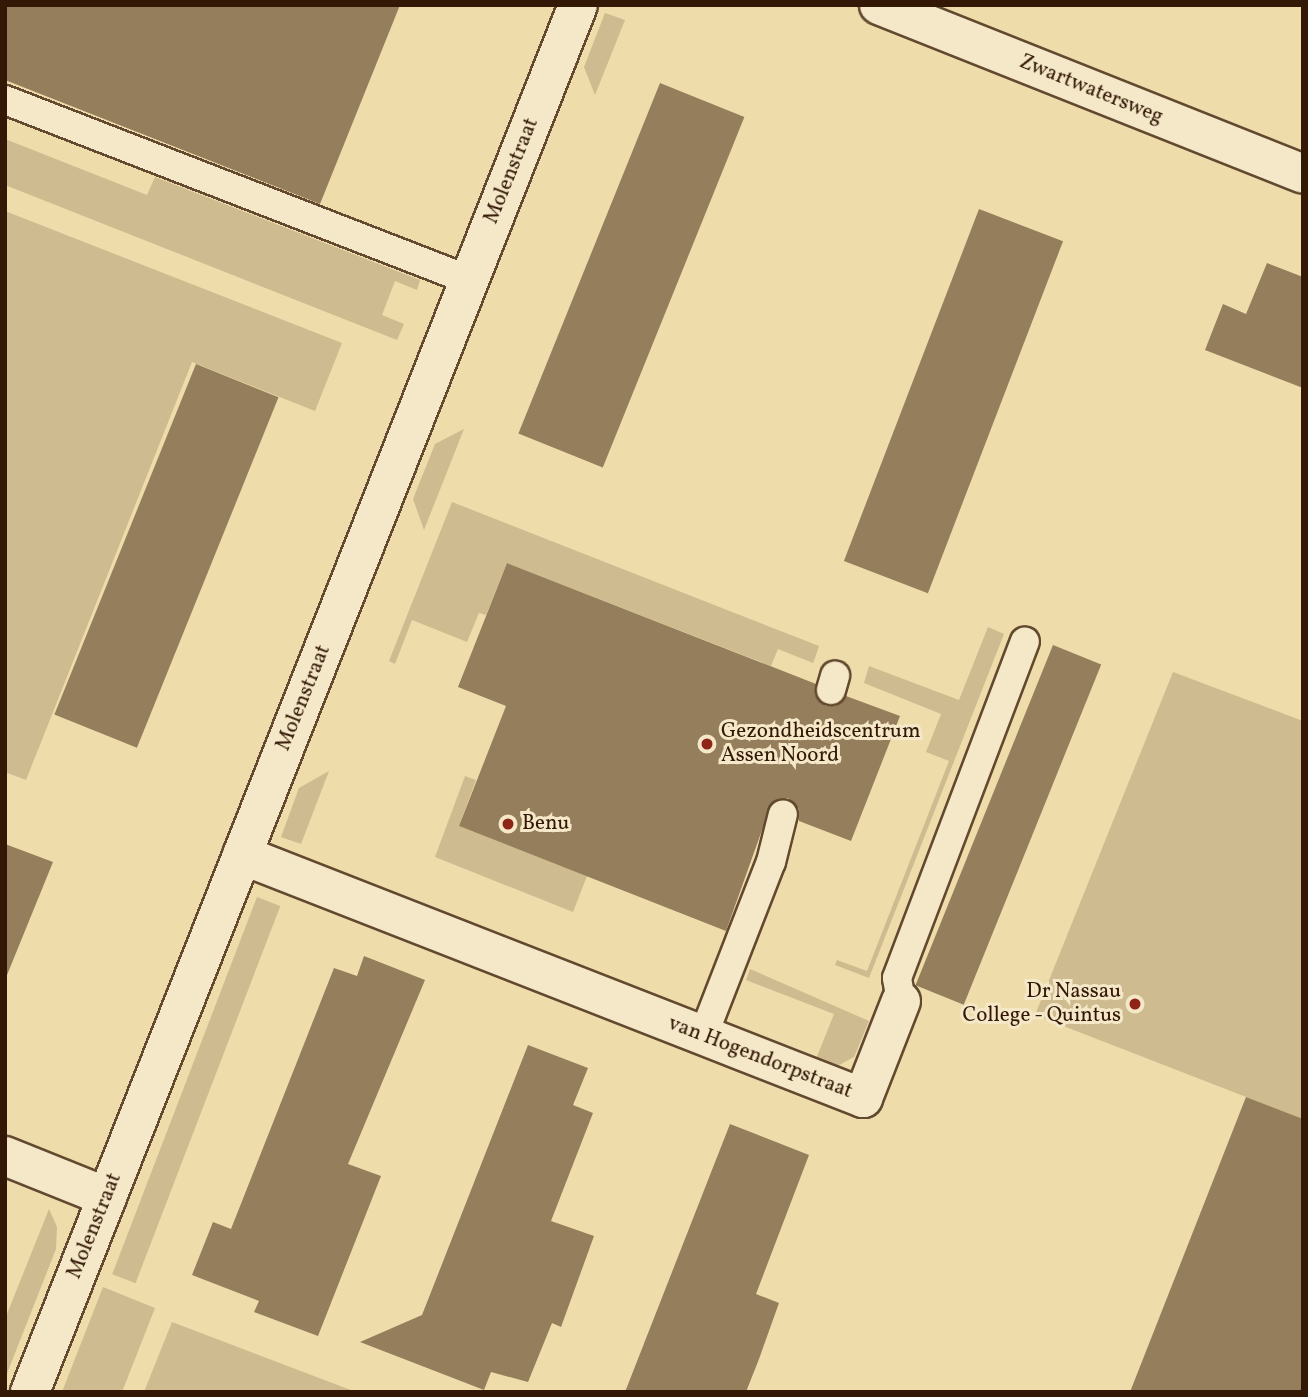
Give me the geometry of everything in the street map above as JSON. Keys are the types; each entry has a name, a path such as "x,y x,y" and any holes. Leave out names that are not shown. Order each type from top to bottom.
{"street":[{"name":"Molenstraat","path":"30,1392 578,5"},
{"name":"Zwartwatersweg","path":"879,5 1303,174"},
{"name":"van Hogendorpstraat","path":"242,855 863,1098 901,1001"},
{"path":"5,1156 107,1197"}],"lane":[{"path":"5,100 469,280"},
{"name":"van Hogendorpstraat","path":"901,1001 897,978 1025,641"},
{"path":"702,1036 771,862 783,814"}],"shaded area":[{"path":"605,13 625,20 595,95 584,67"},
{"path":"5,139 147,195 155,177 420,280 417,290 395,281 382,315 404,324 397,340 5,185"},
{"path":"5,211 342,343 315,411 192,362 26,780 5,772"},
{"path":"464,429 424,530 413,499 435,444"},
{"path":"452,502 819,646 813,663 778,649 771,666 507,563 486,615 479,613 467,642 412,620 395,664 389,661"},
{"path":"988,627 1004,634 869,978 835,965 837,960 867,971 949,761 926,752 941,714 864,683 869,666 959,700"},
{"path":"1173,672 1303,721 1303,1119 1035,1015"},
{"path":"329,771 301,844 281,837 299,788"},
{"path":"465,776 476,780 459,826 587,876 573,912 435,857"},
{"path":"257,897 280,906 136,1283 112,1274"},
{"path":"750,969 869,1021 854,1057 839,1065 816,1059 834,1014 746,980"},
{"path":"49,1209 57,1227 56,1249 6,1376 5,1319"},
{"path":"103,1287 155,1308 122,1392 62,1392"},
{"path":"172,1322 356,1392 144,1392"}],"building":[{"path":"5,5 400,5 320,204 5,80"},
{"path":"660,83 744,117 603,468 518,433"},
{"path":"979,209 1063,241 928,593 844,561"},
{"path":"1267,263 1303,277 1303,388 1205,350 1223,304 1246,314"},
{"path":"196,364 279,397 137,748 54,714"},
{"name":"Gezondheidscentrum Assen Noord","path":"507,563 816,684 815,695 826,706 836,706 846,696 900,716 851,841 799,821 799,809 788,798 772,802 726,931 459,826 506,706 458,687"},
{"path":"1053,645 1101,664 964,1005 916,985"},
{"path":"5,844 53,862 7,975 5,975"},
{"path":"364,956 425,980 348,1164 381,1176 318,1336 254,1312 259,1301 192,1275 213,1222 231,1229 334,968 357,976"},
{"path":"528,1045 588,1068 573,1105 593,1113 551,1221 594,1236 561,1327 552,1323 528,1382 491,1372 484,1390 360,1342 422,1315"},
{"path":"1246,1097 1303,1119 1303,1392 1130,1392"},
{"path":"730,1124 809,1155 756,1294 779,1303 759,1359 746,1392 625,1392"}],"place":[{"name":"Gezondheidscentrum Assen Noord","path":"707,744"},
{"name":"Benu","path":"508,824"},
{"name":"Dr Nassau College - Quintus","path":"1135,1004"}]}
